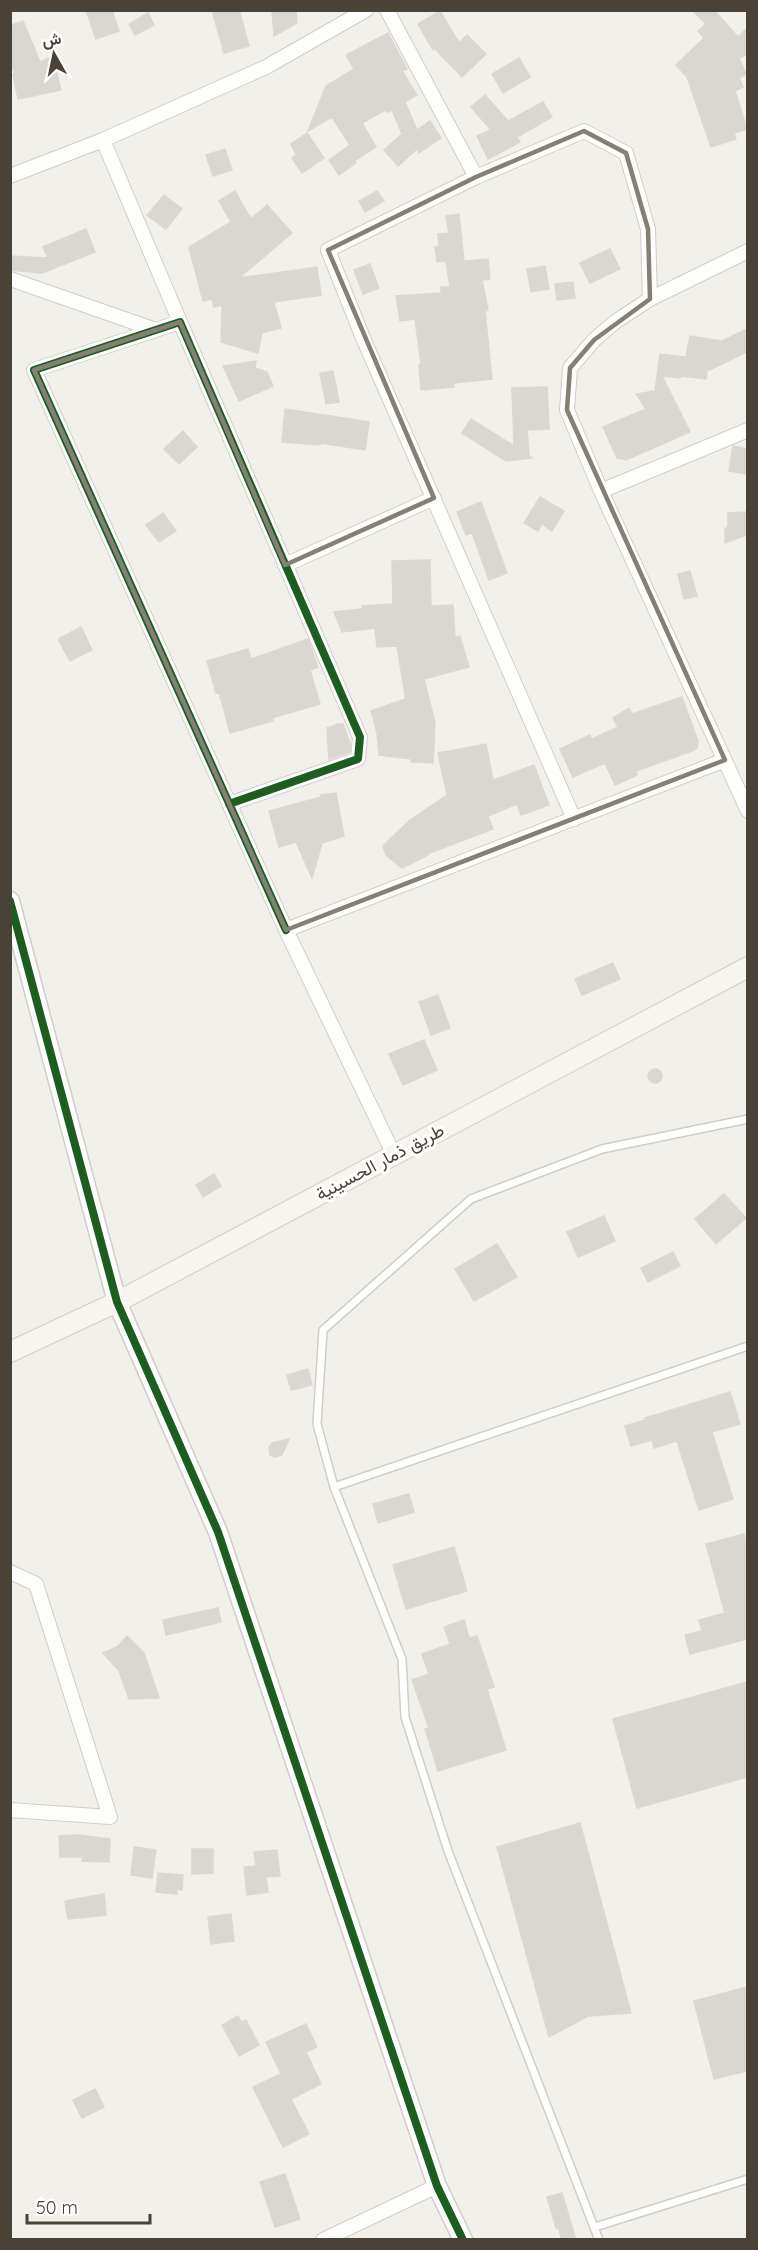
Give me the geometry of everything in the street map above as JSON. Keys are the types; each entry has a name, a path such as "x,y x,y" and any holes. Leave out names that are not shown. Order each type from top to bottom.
{"main road":[{"name":"طريق ذمار الحسينية","path":"10,1352 117,1302 747,967"}],"street":[{"path":"10,176 104,140 266,66 366,10"},
{"path":"387,10 476,177"},
{"path":"574,819 363,338 328,250 476,177 584,131 626,153 648,229 650,299"},
{"path":"104,140 180,322 360,737 358,759 229,804"},
{"path":"747,251 650,299 594,340 570,368 567,410 601,491 747,810"},
{"path":"10,279 156,330"},
{"path":"180,322 34,370 285,930 394,1155"},
{"path":"601,491 747,430"},
{"path":"285,565 434,498"},
{"path":"285,930 725,760"},
{"path":"10,901 117,1302 218,1532 437,2186 463,2240"},
{"path":"10,1572 36,1584 110,1817 10,1810"},
{"path":"323,2240 437,2186"}],"lane":[{"path":"599,2240 448,1851 405,1716 402,1659 334,1487 317,1424 323,1330 471,1199 602,1149 747,1119"},
{"path":"334,1487 747,1346"},
{"path":"595,2227 747,2179"}],"highlighted area":[{"path":"584,131 626,153 648,229 650,299 594,340 570,368 567,410 725,760 286,930 34,370 180,322 285,565 434,498 328,250 476,177"}],"building":[{"path":"86,10 112,10 119,31 96,39"},
{"path":"212,10 239,10 249,46 224,53"},
{"path":"272,10 296,10 297,23 274,36"},
{"path":"692,10 714,10 738,37 747,28 747,54 739,58 746,74 739,78 743,87 735,91 747,129 734,133 736,139 711,147 687,77 676,65 704,38 698,31 706,24"},
{"path":"440,11 459,43 467,35 486,54 462,77 435,49 433,50 418,24"},
{"path":"148,13 154,25 135,35 129,24"},
{"path":"23,21 40,62 53,56 61,90 18,99 13,74 15,73 10,61 10,26"},
{"path":"388,33 407,69 402,71 417,95 405,102 417,130 430,121 441,138 419,153 417,149 398,166 384,150 402,134 392,110 387,112 385,110 362,123 376,147 354,161 356,163 339,175 329,160 350,145 332,117 308,131 326,86 354,69 346,55"},
{"path":"519,58 530,77 503,93 492,74"},
{"path":"485,95 508,121 543,102 552,117 517,137 520,142 488,159 477,136 491,130 471,107"},
{"path":"307,133 324,158 302,173 292,158 296,155 291,144"},
{"path":"225,149 232,170 213,176 206,155"},
{"path":"235,191 251,219 267,205 292,233 239,278 317,267 321,295 274,302 281,328 262,333 258,353 221,342 222,305 214,307 212,299 203,301 189,247 231,222 219,201"},
{"path":"377,191 384,201 365,212 359,201"},
{"path":"164,195 182,209 166,229 147,215"},
{"path":"459,214 464,261 488,259 490,279 482,280 488,310 485,311 492,379 454,383 454,387 421,390 419,365 421,364 415,319 400,321 396,296 441,293 441,287 450,287 446,261 437,262 435,247 439,246 438,234 449,233 446,216"},
{"path":"86,229 95,252 42,273 10,270 10,256 48,258 43,247"},
{"path":"610,249 620,269 590,283 580,263"},
{"path":"370,264 379,288 363,294 354,270"},
{"path":"545,266 549,289 531,292 527,269"},
{"path":"573,282 575,298 557,300 555,284"},
{"path":"747,329 747,352 707,371 706,379 662,376 690,432 626,460 617,458 603,427 646,409 636,394 655,391 660,354 686,357 690,336 722,341"},
{"path":"256,361 255,368 267,372 273,386 239,401 223,366"},
{"path":"333,371 339,402 326,404 320,373"},
{"path":"547,387 549,429 527,430 529,456 532,458 506,461 462,433 471,419 514,446 512,388"},
{"path":"285,409 369,422 365,450 320,443 320,445 282,442"},
{"path":"183,431 197,447 179,464 164,449"},
{"path":"733,446 747,449 747,474 729,471"},
{"path":"540,497 564,511 552,531 542,524 538,531 524,523"},
{"path":"481,502 507,573 489,580 472,533 466,535 457,512"},
{"path":"747,512 747,535 725,543 728,513"},
{"path":"163,513 176,531 159,542 146,525"},
{"path":"430,560 431,606 453,605 455,637 460,636 469,667 424,679 435,723 433,763 411,762 411,759 379,755 377,733 371,711 405,699 397,646 377,647 375,628 342,632 334,612 362,609 362,606 393,604 392,561"},
{"path":"690,571 697,596 684,599 678,574"},
{"path":"81,627 92,650 70,661 58,639"},
{"path":"308,639 318,667 310,670 320,704 230,733 219,692 216,693 207,661 248,649 251,659"},
{"path":"682,697 698,741 697,748 636,771 637,775 615,785 605,763 573,777 560,749 590,735 592,739 618,727 613,718 629,708 632,714"},
{"path":"343,724 350,743 350,752 329,759 327,728"},
{"path":"486,744 493,780 534,765 549,805 521,815 517,804 488,816 493,829 427,854 402,868 386,855 383,846 410,820 447,795 438,753"},
{"path":"336,793 344,836 322,843 312,878 296,842 279,847 269,811 321,797 321,795"},
{"path":"613,963 620,979 582,995 575,979"},
{"path":"438,995 450,1028 431,1035 419,1002"},
{"path":"424,1040 437,1070 403,1085 389,1054"},
{"path":"652,1069 658,1069 662,1076 658,1083 652,1083 648,1079 648,1073"},
{"path":"214,1174 221,1186 203,1197 196,1185"},
{"path":"724,1194 746,1218 716,1244 695,1219"},
{"path":"604,1216 615,1241 578,1257 567,1232"},
{"path":"497,1244 517,1277 474,1301 455,1269"},
{"path":"673,1252 680,1266 648,1282 641,1268"},
{"path":"308,1369 312,1385 291,1390 287,1375"},
{"path":"730,1392 740,1424 712,1432 733,1499 699,1510 677,1441 654,1448 652,1440 631,1446 625,1426"},
{"path":"289,1439 282,1455 275,1457 270,1455 269,1447 272,1443"},
{"path":"409,1494 414,1512 378,1523 373,1504"},
{"path":"744,1534 747,1546 747,1639 690,1654 685,1635 702,1631 699,1620 725,1613 706,1544"},
{"path":"454,1547 467,1591 406,1609 393,1565"},
{"path":"218,1608 221,1622 166,1635 163,1620"},
{"path":"464,1620 469,1638 477,1636 494,1687 487,1689 506,1750 438,1771 425,1729 429,1728 412,1680 429,1674 422,1654 450,1644 444,1627"},
{"path":"127,1636 144,1653 159,1698 129,1699 119,1671 103,1653 117,1647"},
{"path":"747,1682 747,1777 637,1808 613,1719"},
{"path":"580,1823 631,2013 588,2016 549,2037 497,1847"},
{"path":"79,1835 110,1839 109,1862 82,1861 83,1857 60,1857 59,1836"},
{"path":"134,1847 156,1850 152,1878 131,1875"},
{"path":"192,1849 213,1849 213,1873 192,1874"},
{"path":"277,1850 280,1876 266,1877 268,1892 247,1895 244,1867 256,1866 254,1852"},
{"path":"158,1873 183,1875 182,1890 177,1889 177,1894 156,1892"},
{"path":"104,1894 106,1915 68,1919 65,1901"},
{"path":"231,1914 234,1941 211,1944 208,1917"},
{"path":"747,1987 747,2071 714,2079 694,2001"},
{"path":"238,2016 241,2022 246,2020 259,2045 239,2056 222,2025"},
{"path":"306,2024 317,2047 306,2052 321,2084 291,2099 309,2134 283,2147 253,2087 281,2074 266,2042"},
{"path":"95,2089 104,2107 82,2118 73,2100"},
{"path":"285,2174 300,2219 275,2227 260,2182"},
{"path":"562,2193 576,2240 562,2240 558,2227 556,2228 547,2197"}],"cycle path":[{"path":"229,804 358,759 360,737 180,322 34,370 286,930"},
{"path":"10,901 117,1302 218,1532 437,2186 463,2240"}]}
